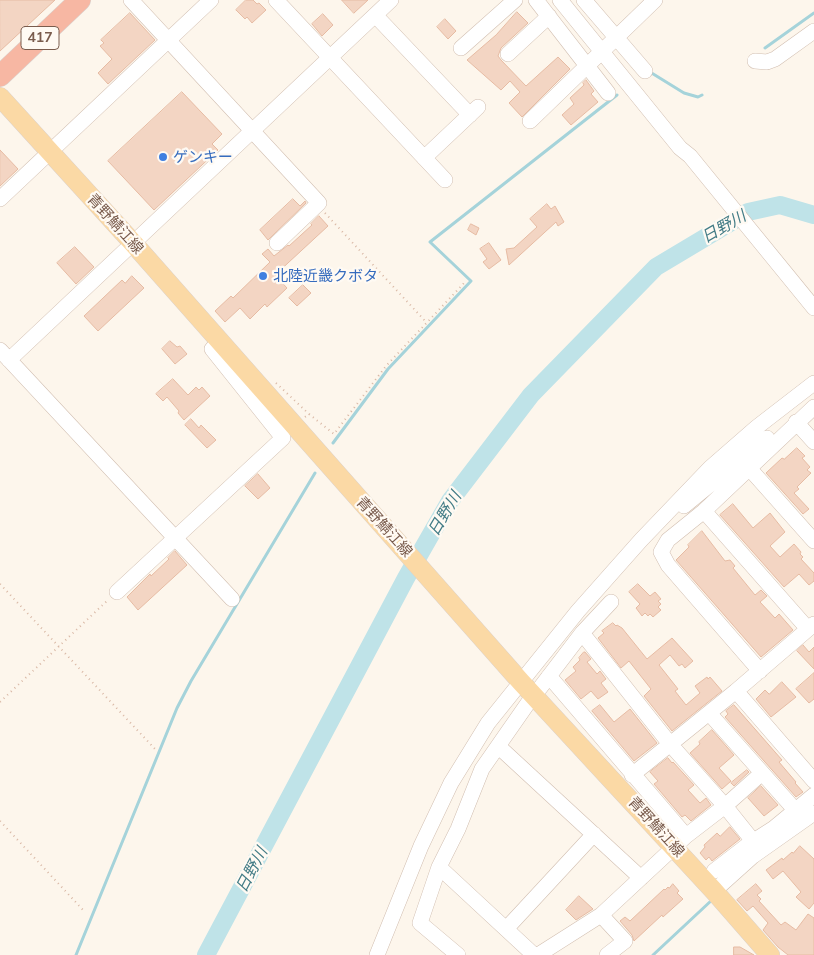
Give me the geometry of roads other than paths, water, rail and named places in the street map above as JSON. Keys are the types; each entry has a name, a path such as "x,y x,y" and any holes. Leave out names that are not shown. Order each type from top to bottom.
{"highway":[{"name":"417","path":"0,76 80,0"}],"main road":[{"name":"青野鯖江線","path":"0,97 133,243 518,679 681,842 714,891 770,955"}],"street":[{"path":"131,0 319,203 277,243"},
{"path":"0,199 211,0"},
{"path":"276,0 445,180"},
{"path":"232,599 5,355 133,243 392,0"},
{"path":"462,48 514,0"},
{"path":"536,0 608,93"},
{"path":"560,0 680,148 690,156 814,308"},
{"path":"584,0 645,70"},
{"path":"530,121 655,0"},
{"path":"375,15 474,111 424,158"},
{"path":"508,54 549,16"},
{"path":"754,61 767,62 775,59 814,31"},
{"path":"117,592 282,438 212,349 220,342"},
{"path":"377,955 421,846 451,784 488,723 518,679 665,515 710,468 757,427 814,383"},
{"path":"760,670 668,565 661,552 668,540 704,510 814,407"},
{"path":"796,422 814,442"},
{"path":"665,515 682,508 774,433 783,435"},
{"path":"749,468 814,541"},
{"path":"632,775 736,691 811,626 704,510"},
{"path":"611,602 582,633 545,682 632,775 681,842"},
{"path":"582,633 670,744 753,841"},
{"path":"736,691 814,781"},
{"path":"456,954 420,923 439,867 458,829 482,769 528,704"},
{"path":"709,713 796,811"},
{"path":"498,746 642,878"},
{"path":"538,955 601,915 681,842 762,773"},
{"path":"714,872 753,841 796,811 814,794"},
{"path":"714,891 753,856 814,813"},
{"path":"506,929 594,834"},
{"path":"439,867 534,955"},
{"path":"601,915 625,941 607,955"}],"waterway":[{"path":"765,48 814,13"},
{"path":"650,72 684,93 698,97 702,95"},
{"path":"333,443 388,369 471,281 430,242 617,95"},
{"name":"日野川","path":"206,955 406,578 450,501 531,395 656,267 748,212 780,205 814,215"},
{"path":"76,955 177,708 191,681 315,473"},
{"path":"653,955 713,899"}],"place":[{"name":"ゲンキー","path":"163,157"},
{"name":"北陸近畿クボタ","path":"263,276"}]}
